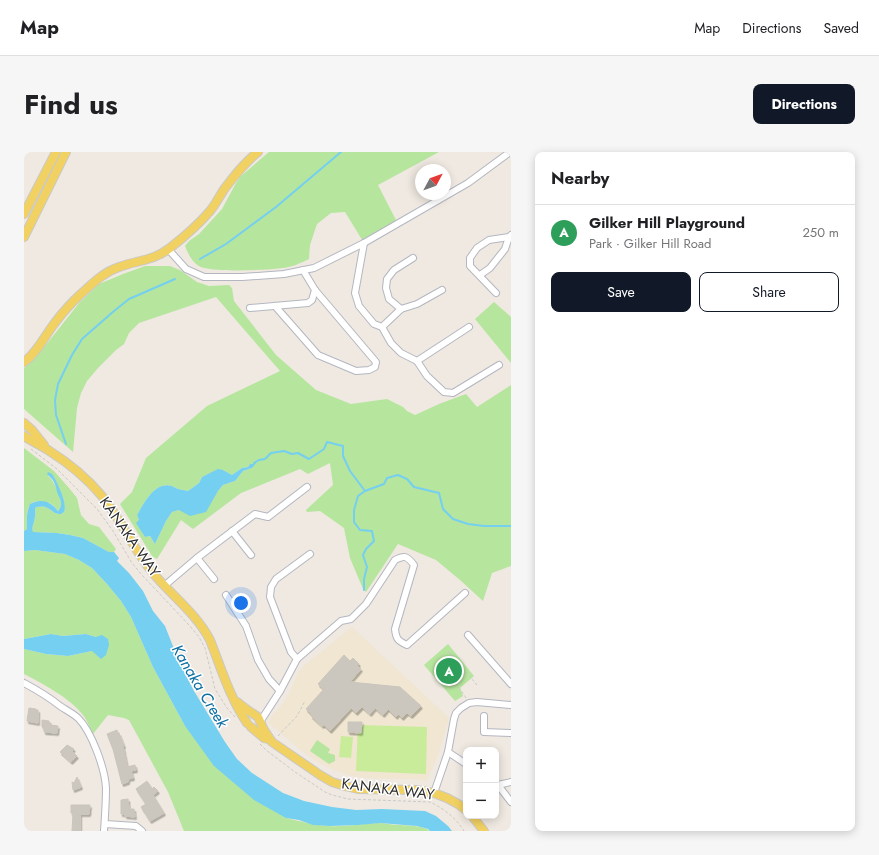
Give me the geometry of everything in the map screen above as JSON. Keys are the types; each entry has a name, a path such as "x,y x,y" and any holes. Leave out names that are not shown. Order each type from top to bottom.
{"main road":[{"path":"24,214 56,152"},
{"path":"24,237 66,152"},
{"path":"24,362 32,355 66,309 99,278 120,266 144,261 156,256 168,249 203,218 211,210 242,166 255,153"},
{"name":"KANAKA WAY","path":"24,423 32,430 47,449"},
{"name":"KANAKA WAY","path":"24,436 47,449 78,472 100,494 115,514 145,563 164,586 188,610 206,633 233,698 242,715 249,725 264,738 270,740 332,782 358,789 416,790 434,793 447,798 463,808"},
{"name":"KANAKA WAY","path":"233,698 254,714"},
{"path":"254,714 258,716 260,722 256,726 249,725 248,718 254,714"},
{"name":"KANAKA WAY","path":"260,722 270,740"},
{"path":"474,819 484,831"}],"street":[{"path":"168,249 186,269 204,277 242,277 284,274 314,268 364,243 468,183 510,152"},
{"path":"480,275 490,268 505,249 510,236"},
{"path":"496,293 470,266 470,258 477,248 489,240 510,236"},
{"path":"364,243 355,293 358,306 374,324 382,327 391,343 401,353 417,361 427,376 444,392 453,393 499,364"},
{"path":"401,309 389,299 386,288 387,279 394,270 413,258"},
{"path":"275,306 318,355 356,371 375,368 376,362 315,290 303,270"},
{"path":"250,308 308,303 312,300 315,290"},
{"path":"382,327 401,309 417,304 442,290"},
{"path":"417,361 469,327"},
{"path":"164,586 197,558 255,514 268,517 307,486"},
{"path":"232,531 251,555"},
{"path":"297,659 291,652 270,597 271,587 276,579 310,554"},
{"path":"260,722 280,691 297,659 341,621 351,619 366,604 395,560 402,556 409,558 414,565 395,629 396,637 400,642 407,645 465,594"},
{"path":"197,558 214,579"},
{"path":"226,595 246,626 258,660 270,679 280,691"},
{"path":"468,634 511,684"},
{"path":"24,683 70,712 81,722 86,730 94,746 104,774 106,787 104,831"},
{"path":"434,793 448,752 456,713 469,703 477,702 511,706"},
{"path":"254,714 270,706"},
{"path":"484,716 484,732 511,733"},
{"path":"448,752 463,762"},
{"path":"499,784 511,782"},
{"path":"499,787 511,802"},
{"path":"104,824 136,826 142,831"}],"path":[{"path":"30,448 57,469 97,509 113,531 132,563 199,637 205,648 215,689 227,708 237,719"},
{"path":"469,703 443,665 444,662 452,666 458,662 448,650 478,685"},
{"path":"278,736 297,716 305,702"},
{"path":"257,741 266,750 295,772 325,792 348,799 430,802 453,817 464,831"}],"shaded area":[{"path":"352,627 449,718 438,755 427,781 364,778 348,775 334,770 303,752 269,723 269,719 281,706 289,694 298,673 304,666"}],"green space":[{"path":"269,152 439,152 378,185 398,224 364,243 345,212 331,213 317,224 310,245 309,259 300,263 290,267 253,270 214,270 199,266 190,258 185,246 199,234 222,209 241,176"},
{"path":"145,266 170,266 180,270 197,282 209,286 229,285 232,288 234,301 276,355 316,390 351,404 387,399 415,415 466,394 477,407 511,385 511,566 492,573 483,601 436,560 398,544 366,592 363,589 350,558 344,528 320,511 307,512 306,510 333,485 330,463 308,474 300,469 241,493 193,529 181,520 157,559 152,556 120,504 132,492 146,458 207,406 280,371 216,297 139,323 129,333 124,344 98,368 87,381 81,393 77,408 73,452 24,409 24,368 41,351 80,302 99,284","holes":["253,464 252,468 243,471 235,481 223,485 218,491 172,512 155,544 150,536 145,537 137,515 147,499 155,490 166,485 188,491 199,483 202,477 209,474 223,470 232,475 242,468"]},
{"path":"494,302 511,317 511,363 475,319"},
{"path":"24,448 54,471 69,488 77,498 81,515 89,524 99,527 116,549 114,552 109,552 83,538 57,533 33,532 32,528 36,507 44,507 59,514 63,513 65,509 62,496 52,474 48,476 52,480 61,499 61,507 58,511 53,505 48,503 31,503 27,514 27,529 24,531"},
{"path":"35,550 65,554 79,560 92,568 107,584 121,601 131,617 153,667 185,726 286,818 328,826 381,823 419,827 430,831 184,831 168,792 129,720 108,715 93,734 78,709 64,697 24,674 24,649 46,654 68,656 92,651 96,637 86,634 63,636 51,634 24,639 24,551"},
{"path":"448,644 474,676 460,688 463,696 455,701 424,665"},
{"path":"358,725 427,727 426,774 356,771"},
{"path":"341,736 353,737 351,758 339,757"},
{"path":"317,740 330,749 328,753 335,755 335,761 329,764 310,751"}],"water":[{"path":"254,462 256,463 252,468 243,471 235,481 223,485 206,512 190,516 179,510 172,512 155,544 150,536 145,537 136,523 139,520 137,515 147,499 160,487 166,485 188,491 199,483 202,477 218,469 232,475 242,468 248,467"},
{"path":"48,472 52,474 57,482 63,496 65,509 63,513 59,514 44,507 36,507 32,528 33,532 57,533 83,538 109,552 114,552 119,558 117,561 129,573 143,591 153,611 165,626 180,664 194,691 225,742 237,759 252,773 283,793 304,801 356,810 382,809 425,811 436,816 452,831 430,831 417,826 380,823 330,826 313,825 299,820 286,818 254,800 214,766 185,726 153,667 131,617 121,601 107,584 92,568 65,554 35,550 24,551 24,531 27,529 27,514 30,504 38,501 45,501 52,504 58,511 61,506 55,485 47,474"},
{"path":"51,634 63,636 86,634 96,637 102,635 108,639 109,645 106,655 101,659 92,651 68,656 46,654 24,649 24,639"}],"building":[{"path":"344,655 350,661 353,658 359,664 357,666 361,669 350,682 400,687 421,706 411,716 407,713 402,718 398,714 396,717 388,709 383,715 375,708 370,714 362,707 356,713 351,708 330,731 324,725 322,726 306,709 324,689 318,684"},
{"path":"29,708 38,710 38,723 27,721"},
{"path":"42,720 49,721 51,725 58,726 57,733 44,732"},
{"path":"348,722 362,722 361,733 348,732"},
{"path":"117,730 124,746 127,767 135,765 136,770 131,771 133,778 128,779 128,782 122,784 113,749 107,734"},
{"path":"67,745 74,749 72,751 77,756 71,762 60,752"},
{"path":"77,777 81,787 73,790 72,782 74,783"},
{"path":"147,781 152,789 154,787 158,791 153,795 164,813 150,821 141,807 146,804 136,789"},
{"path":"128,799 129,809 134,809 135,817 121,814 121,800"},
{"path":"71,805 90,805 89,814 80,814 80,831 72,831 73,813 71,813"}],"waterway":[{"path":"200,259 226,244 276,207 341,152"},
{"path":"66,444 56,415 55,400 58,384 72,355 82,339 129,299 175,279"},
{"path":"254,463 265,459 271,453 284,451 292,454 298,453 309,459 324,449 327,442 343,446 343,456 350,471 365,491 384,484 387,478 398,475 407,479 414,487 439,493 443,509 453,519 468,524 484,526 511,526"},
{"path":"364,590 364,579 367,567 363,555 366,549 374,541 372,531 360,530 354,522 354,510 358,496 365,491"}],"place":[{"name":"Gilker Hill Playground","path":"449,671"}],"water label":[{"name":"Kanaka Creek","path":"200,686"}]}
